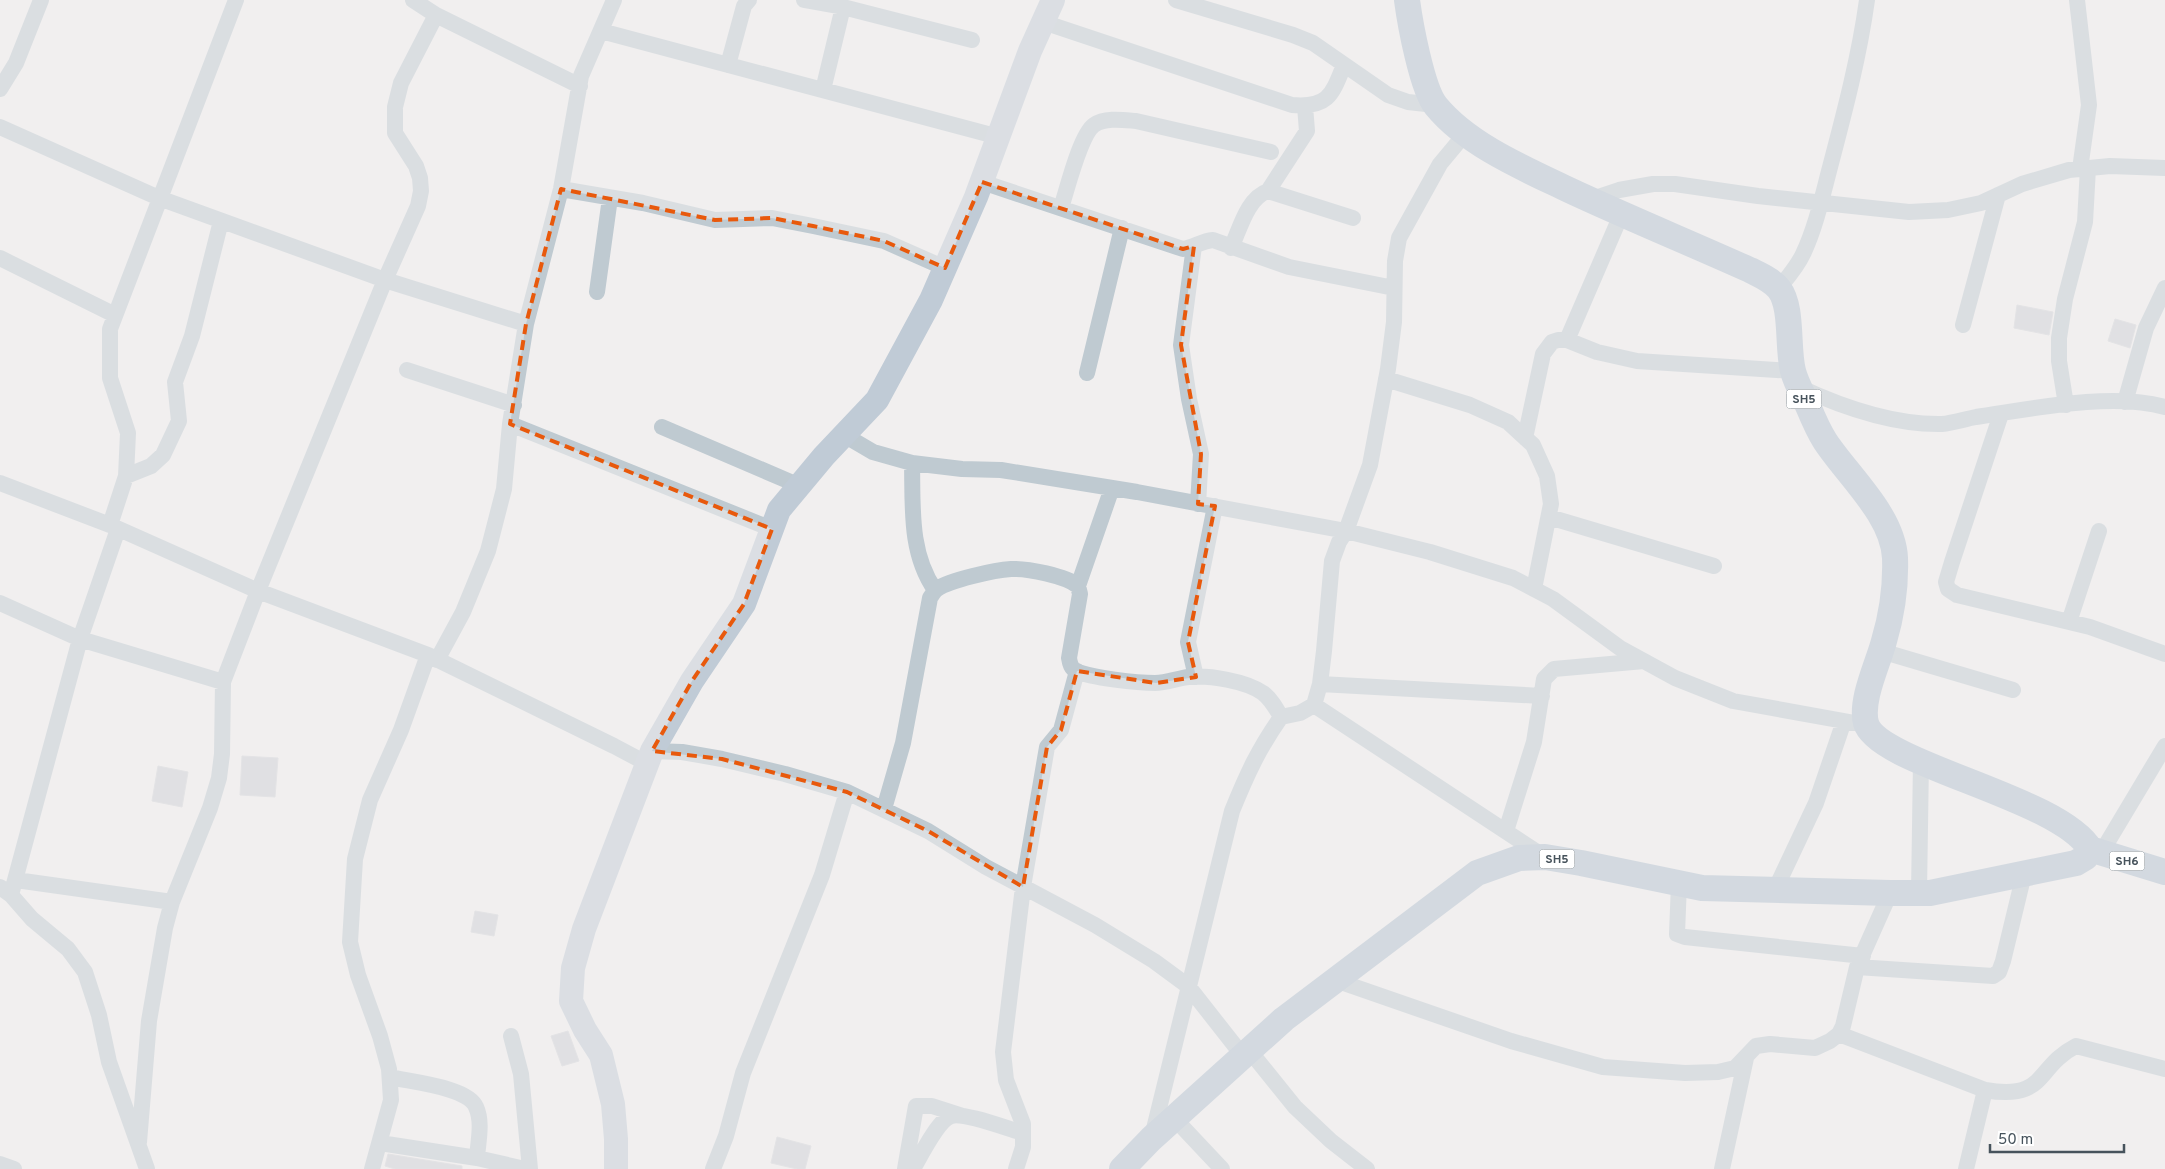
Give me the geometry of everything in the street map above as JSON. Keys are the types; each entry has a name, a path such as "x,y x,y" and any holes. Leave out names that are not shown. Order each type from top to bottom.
{"main road":[{"path":"1407,0 1410,25 1427,87 1435,104 1465,134 1527,170 1621,215 1750,270 1769,279 1779,288"},
{"name":"SH5","path":"1779,288 1786,300 1796,379 1824,440 1882,515 1891,535 1895,556 1892,608 1867,696 1865,713 1855,723"},
{"path":"1855,723 1885,744 2050,816 2085,840 2095,851"},
{"name":"SH5","path":"1122,1169 1151,1139 1284,1019 1478,873 1519,858 1545,857 1702,888 1930,893 2076,863 2095,851"},
{"name":"SH6","path":"2095,851 2165,872"}],"street":[{"path":"0,88 16,63 41,0"},
{"path":"9,887 114,527 126,476 128,433 110,378 110,328 236,0"},
{"path":"414,0 436,15 580,86"},
{"path":"372,1169 391,1100 390,1077 380,1036 358,975 350,942 355,859 370,800 432,658 463,612 488,551 504,488 510,424 526,324 561,189 581,76 614,0"},
{"path":"728,65 744,6 748,0"},
{"path":"804,0 843,7 972,40"},
{"path":"616,1169 613,1104 601,1055 585,1030 571,1001 572,968 584,929 650,757 692,681 744,604 779,510 877,400 931,300 982,182 1030,50 1053,0"},
{"path":"1176,0 1293,35 1313,43 1365,81 1388,95 1408,102 1435,104"},
{"path":"1779,288 1796,268 1804,252 1820,203 1852,82 1867,0"},
{"path":"2066,405 2059,361 2059,338 2065,299 2085,222 2084,168 2089,105 2078,0"},
{"path":"823,90 843,7"},
{"path":"139,1142 149,1021 165,928 172,902 210,808 219,778 222,754 223,682 258,590 385,280 418,206 421,191 416,166 395,132 395,107 401,83 436,15"},
{"path":"1043,22 1292,105 1317,105 1327,100 1334,90 1344,65"},
{"path":"601,31 999,137"},
{"path":"1231,248 1251,204 1260,194 1268,191 1308,131 1305,106"},
{"path":"1061,208 1082,141 1094,124 1105,121 1136,121 1270,152"},
{"path":"0,127 159,198 385,280 526,324"},
{"path":"1151,1139 1232,811 1251,765 1280,717 1300,713 1314,705 1320,684 1332,561 1346,530 1370,465 1386,379 1394,322 1394,288 1399,238 1440,164 1465,134"},
{"path":"1589,200 1619,190 1654,184 1676,184 1820,203 1909,212 1948,210 1981,204 2022,184 2069,170 2110,166 2165,168"},
{"path":"982,182 1183,249 1203,241 1213,240 1231,248 1289,267 1394,288"},
{"path":"561,189 681,211 715,220 772,218 813,226 884,241 945,268"},
{"path":"1268,191 1353,218"},
{"path":"1963,325 1998,195"},
{"path":"597,292 610,198"},
{"path":"1567,340 1621,215"},
{"path":"126,476 151,466 164,455 179,420 176,382 192,336 221,220"},
{"path":"1087,372 1122,228"},
{"path":"1194,246 1181,346 1189,399 1201,454 1198,504"},
{"path":"0,258 115,315"},
{"path":"2125,402 2146,328 2165,288"},
{"path":"1525,438 1543,354 1552,342 1558,340 1567,340 1598,352 1637,361 1796,379 1823,398 1884,416 1918,423 1944,424 2090,402 2146,402 2165,407"},
{"path":"407,370 514,405"},
{"path":"1386,379 1470,405 1508,422 1533,446 1547,476 1551,504 1534,589"},
{"path":"2001,414 1952,562 1946,582 1948,589 1957,594 2069,622 2165,654"},
{"path":"510,424 772,529"},
{"path":"662,428 800,486"},
{"path":"844,435 873,452 912,463 1001,470 1215,506 1346,530 1470,564 1513,578 1553,599 1620,648 1675,678 1733,701 1855,723 1776,890"},
{"path":"912,463 913,510 918,554 926,576 935,590"},
{"path":"0,484 114,527 258,590 432,658 614,746 650,757 682,752 722,759 785,774 847,792 928,831 986,867 1095,924 1154,961 1188,986 1295,1107 1331,1141 1367,1169"},
{"path":"1112,488 1078,586 1080,594 1069,658 1072,667 1077,671 1111,679 1156,683 1196,676 1229,680 1253,687 1272,702 1280,717"},
{"path":"1196,676 1188,642 1215,506"},
{"path":"1549,517 1714,566"},
{"path":"2069,622 2098,531"},
{"path":"884,809 903,743 928,605 935,590 947,584 1012,569 1034,572 1069,581 1078,586"},
{"path":"0,603 80,639 223,682"},
{"path":"1881,651 2013,690"},
{"path":"1506,831 1534,742 1544,679 1554,669 1644,661"},
{"path":"1017,1169 1023,1147 1023,1124 1006,1080 1003,1052 1023,887 1047,747 1061,730 1077,671"},
{"path":"1320,684 1542,696"},
{"path":"1314,705 1545,857"},
{"path":"2095,851 2165,746"},
{"path":"1919,893 1921,761"},
{"path":"713,1169 726,1136 743,1073 822,875 847,792"},
{"path":"1679,883 1677,934 1685,937 1860,961 1993,976 1998,972 2003,961 2024,874"},
{"path":"9,887 172,902"},
{"path":"9,887 32,919 68,948 85,972 99,1014 109,1062 147,1169"},
{"path":"1335,980 1511,1041 1604,1067 1685,1073 1718,1072 1735,1068 1756,1046 1770,1044 1815,1048 1830,1041 1839,1034 1860,961 1890,893"},
{"path":"1839,1034 1985,1090 2022,1091 2036,1084 2067,1050 2076,1046 2165,1068"},
{"path":"511,1036 521,1074 530,1169"},
{"path":"1722,1169 1746,1058"},
{"path":"390,1077 454,1091 467,1096 476,1106 479,1122 477,1158"},
{"path":"1966,1169 1985,1090"},
{"path":"905,1169 916,1106 932,1106 1023,1133"},
{"path":"913,1169 943,1121 951,1116 963,1116"},
{"path":"1174,1118 1222,1169"},
{"path":"380,1143 477,1158 526,1169"},
{"path":"0,1164 14,1169"}],"highlighted area":[{"path":"982,182 1183,249 1194,246 1181,345 1201,454 1198,504 1215,506 1188,642 1196,677 1156,683 1077,671 1061,730 1047,747 1023,887 928,831 847,792 722,759 652,751 692,681 744,604 772,529 510,424 526,324 561,189 715,220 772,218 813,226 884,241 945,268"}],"building":[{"path":"2017,305 2053,312 2049,335 2014,328"},
{"path":"2115,319 2136,325 2130,348 2108,341"},
{"path":"242,756 278,758 275,797 240,795"},
{"path":"158,766 188,772 182,807 152,801"},
{"path":"475,911 498,915 494,936 471,932"},
{"path":"568,1031 579,1061 562,1066 551,1036"},
{"path":"777,1137 811,1146 805,1169 771,1163"},
{"path":"388,1154 462,1166 462,1169 395,1169 385,1166"}]}
